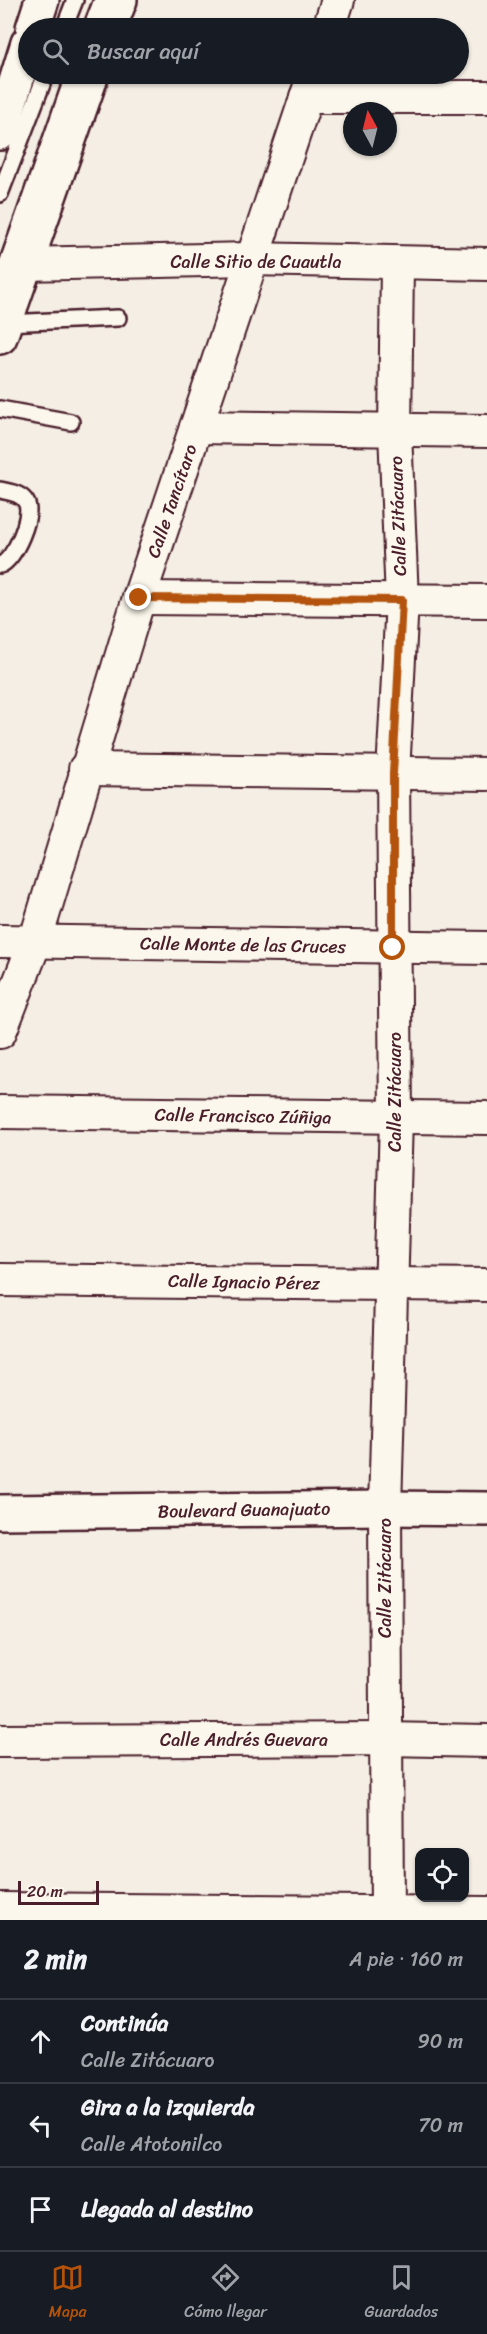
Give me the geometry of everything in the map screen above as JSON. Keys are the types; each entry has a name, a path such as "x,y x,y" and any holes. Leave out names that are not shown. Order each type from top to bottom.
{"street":[{"path":"36,18 42,0"},
{"path":"332,18 338,0"},
{"path":"1,124 18,73"},
{"path":"2,330 12,274 88,84"},
{"path":"310,85 487,97"},
{"name":"Calle Tancítaro","path":"0,1032 34,942 139,598 310,85"},
{"name":"Calle Sitio de Cuautla","path":"12,274 250,260 487,264"},
{"name":"Calle Zitácuaro","path":"387,1916 386,1508 396,1118 393,774 402,600 395,431 397,264"},
{"path":"196,428 487,431"},
{"path":"139,598 487,601"},
{"path":"85,769 487,774"},
{"name":"Calle Monte de las Cruces","path":"0,941 487,948"},
{"name":"Calle Francisco Zúñiga","path":"0,1112 487,1118"},
{"name":"Calle Ignacio Pérez","path":"0,1280 487,1285"},
{"name":"Boulevard Guanajuato","path":"0,1512 487,1509"},
{"name":"Calle Andrés Guevara","path":"0,1742 385,1739 487,1741"},
{"path":"0,1909 387,1916 487,1912"}],"lane":[{"path":"68,18 75,0"},
{"path":"102,18 115,7"},
{"path":"0,194 42,84"},
{"path":"12,274 71,84"},
{"path":"2,330 118,318"},
{"path":"0,409 71,422"},
{"path":"0,490 18,495 26,502 29,513 11,558 0,565"}],"route":[{"path":"139,598 402,600 393,774 393,948"}]}
